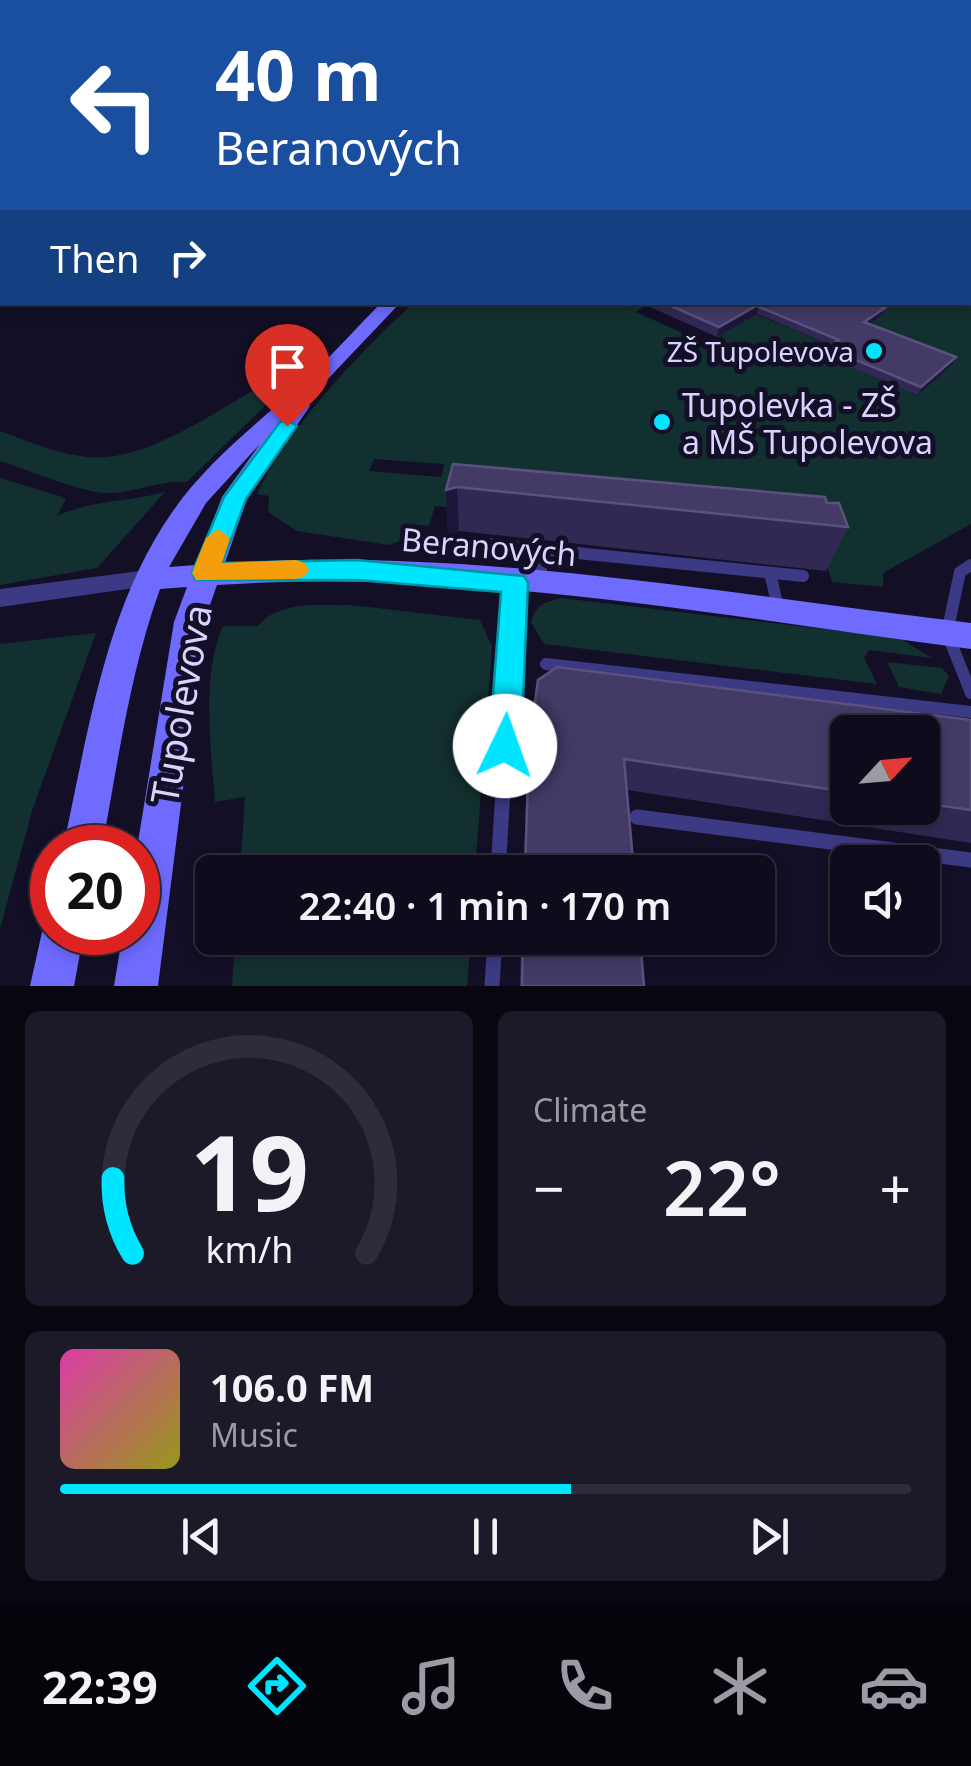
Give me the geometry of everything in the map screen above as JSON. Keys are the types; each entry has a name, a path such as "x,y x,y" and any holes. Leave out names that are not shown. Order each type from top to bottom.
{"main road":[{"name":"Tupolevova","path":"87,825 132,629 148,579 168,540 201,490 390,305"},
{"name":"Tupolevova","path":"136,986 189,622 235,497 287,426 309,388"},
{"name":"Beranových","path":"148,579 205,573 357,570 528,584 959,634"},
{"path":"52,986 58,955"}],"street":[{"name":"Beranových","path":"0,598 148,579"}],"lane":[{"path":"458,541 802,576"},
{"path":"499,855 503,779 528,584 542,550"},
{"path":"971,565 960,572 965,585 959,634 971,693"},
{"path":"770,573 779,613"},
{"path":"546,664 971,712"},
{"path":"637,818 971,860"},
{"path":"492,986 494,955"}],"green space":[{"name":"Tupolevka - ZŠ a MŠ Tupolevova","path":"411,305 616,305 625,309 646,305 636,312 705,343 731,328 733,305 836,347 917,395 951,365 861,330 847,305 971,305 971,524 883,573 883,587 832,582 820,542 435,506 429,526 409,524 403,540 389,545 297,531 268,512 269,496 257,494 307,416","holes":["374,459 444,465 441,477 369,471"]},
{"path":"257,388 283,388 187,482 98,492 0,461 0,431 80,456 126,454 185,430"},
{"path":"0,478 66,498 57,516 83,507 165,492 97,568 0,585"},
{"path":"561,598 900,638 932,658 869,650 864,658 877,684 544,644 531,622 533,616 542,605"},
{"path":"351,605 480,620 492,646 476,855 241,855 245,797 215,802 209,712 216,645 223,626 258,626 277,612 301,606"},
{"path":"96,633 32,811 0,929 0,644"},
{"path":"887,662 942,668 949,676 941,694 899,687"},
{"path":"234,955 470,955 467,986 232,986"}],"building":[{"path":"669,305 758,305 719,327"},
{"path":"877,305 885,308 864,322 956,357 921,387 827,348 839,340 759,307"},
{"path":"453,464 825,497 827,503 839,503 848,527 457,487 446,490"},
{"path":"557,667 932,715 830,715 830,789 624,759 632,855 526,855 529,745 538,680"},
{"path":"940,716 971,720 971,810 940,806"},
{"path":"523,955 641,955 644,986 522,986"}],"slow traffic":[{"path":"218,538 205,573 296,570"}],"place":[{"name":"ZŠ Tupolevova","path":"874,351"},
{"name":"Tupolevka - ZŠ a MŠ Tupolevova","path":"662,422"}],"route":[{"path":"287,426 235,497 205,573 357,570 515,583 505,746"}]}
